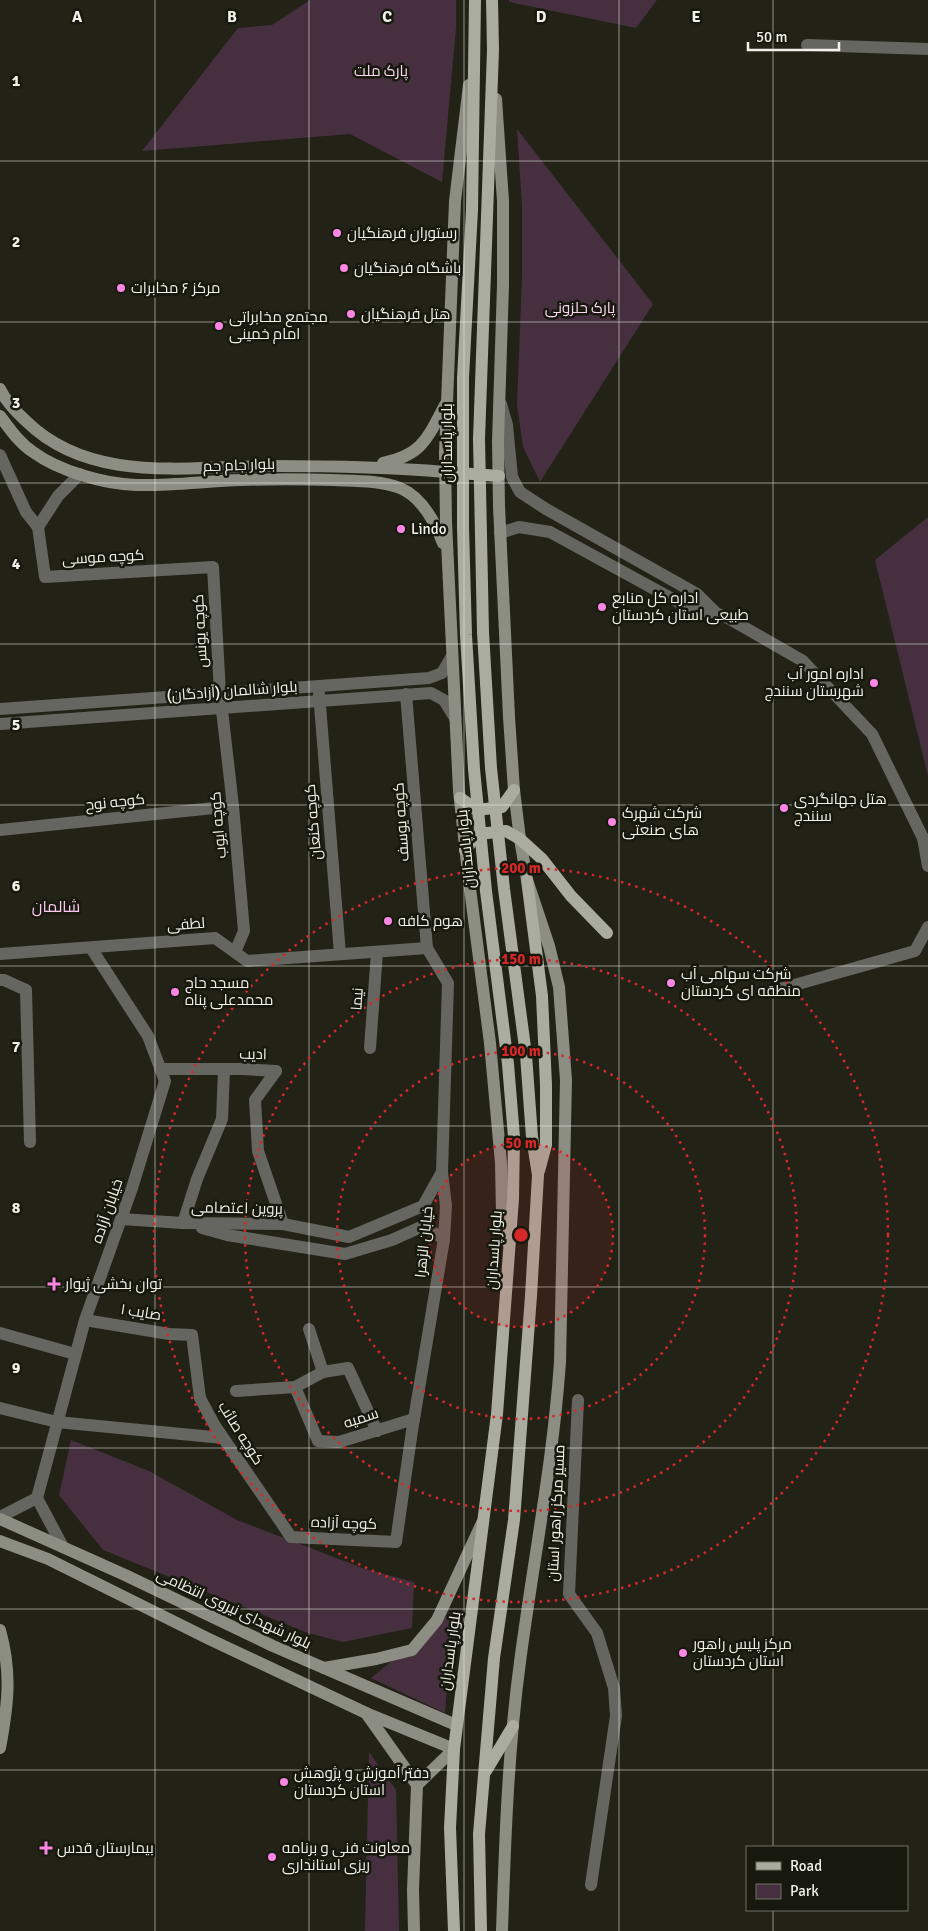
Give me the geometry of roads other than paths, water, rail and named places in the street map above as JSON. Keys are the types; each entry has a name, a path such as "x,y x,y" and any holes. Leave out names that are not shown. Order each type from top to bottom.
{"main road":[{"name":"بلوار پاسداران","path":"454,1931 450,1828 454,1749 498,1405 513,1200 513,1128 508,1064 486,891 474,769 466,615 463,517 463,378 472,210 475,0"},
{"path":"481,1931 479,1834 494,1658 514,1520 538,1175 546,1145 546,1084 542,996 514,790 500,533 499,476 503,286 502,201 492,0"},
{"path":"474,50 454,201 445,472 448,572 460,798 490,1043 501,1163 502,1214 509,1250"},
{"path":"493,50 479,429 483,632 493,787 504,889 526,1055 532,1137 538,1175"},
{"name":"بلوار جام جم","path":"0,389 17,414 35,431 55,444 79,455 107,463 170,470 236,466 363,467 445,472"},
{"path":"363,467 397,460 412,454 427,438 447,401"},
{"name":"بلوار جام جم","path":"0,419 32,452 52,464 80,474 135,485 309,479 376,482 400,488 422,505 436,524 445,550 448,572"},
{"path":"170,470 170,484"},
{"path":"445,472 499,476"},
{"path":"460,798 477,810 502,807 514,790"},
{"path":"465,850 478,834 506,831 520,839 542,859 571,896 607,933"},
{"path":"502,1931 504,1842 513,1726 520,1662 557,1408 566,1142 566,1080 559,987 549,946 527,880"},
{"name":"بلوار شهدای نیروی انتظامی","path":"0,1518 224,1624 456,1725"},
{"path":"324,1668 376,1659 412,1650 437,1620 485,1518"},
{"path":"0,1541 48,1559 209,1639 366,1713 454,1749 417,1785"},
{"path":"0,1630 7,1654 8,1710 0,1748"},
{"path":"403,1728 412,1721 414,1716 413,1706"},
{"path":"366,1713 417,1785 413,1890 414,1931"},
{"path":"484,1775 513,1726"}],"street":[{"path":"807,45 928,49"},
{"path":"500,397 507,425 512,477 520,492 546,510 697,594 716,613 803,661 872,734 925,842 928,866"},
{"path":"0,455 26,512 38,527 58,496 80,474"},
{"name":"کوچه موسی","path":"38,527 45,577 213,567"},
{"path":"500,533 519,527 550,532 690,608 716,613"},
{"path":"603,560 610,545"},
{"name":"کوچه یونس","path":"213,567 220,693"},
{"name":"بلوار شالمان (آزادگان)","path":"0,709 429,678 442,673 452,656"},
{"name":"کوچه کنعان","path":"318,686 340,954"},
{"name":"کوچه ایوب","path":"220,693 233,806 244,931 235,952"},
{"name":"بلوار شالمان (آزادگان)","path":"0,724 431,693 444,700 455,718"},
{"name":"کوچه یوسف","path":"406,694 427,948"},
{"name":"کوچه نوح","path":"0,830 233,806"},
{"path":"773,991 914,951 928,927"},
{"name":"لطفی","path":"0,954 215,938 247,961 427,948"},
{"name":"خیابان آزاده","path":"37,1498 85,1320 121,1219 164,1081 148,1036 91,948"},
{"name":"خیابان الزهرا","path":"396,1542 444,1239 446,1206 442,1172 448,983 427,948"},
{"name":"نیما","path":"370,1048 377,952"},
{"path":"0,980 26,990 30,1142"},
{"path":"160,1069 224,1070"},
{"name":"ادیب","path":"183,1223 197,1180 222,1119 224,1070 276,1071 255,1100 258,1151 283,1224"},
{"name":"پروین اعتصامی","path":"183,1223 283,1224 349,1236 423,1206 442,1172"},
{"path":"121,1219 183,1223"},
{"name":"پروین اعتصامی","path":"183,1223 227,1235 346,1254 392,1240 423,1226 444,1239"},
{"name":"صایب ۱","path":"85,1320 169,1334 192,1334"},
{"path":"309,1329 323,1372"},
{"path":"0,1333 76,1354"},
{"name":"کوچه صائب","path":"192,1334 200,1398 223,1438 291,1537"},
{"path":"236,1391 295,1387 323,1372 348,1368 376,1430"},
{"name":"سمیه","path":"295,1387 318,1441 340,1442 414,1419"},
{"name":"مسیر مرکز راهور استان","path":"578,1400 569,1594 597,1633 614,1688 616,1716 591,1885"},
{"path":"0,1408 57,1422 223,1438"},
{"path":"0,1518 37,1498 63,1547"},
{"name":"کوچه آزاده","path":"291,1537 396,1542"}],"place":[{"name":"رستوران فرهنگیان","path":"337,233"},
{"name":"باشگاه فرهنگیان","path":"344,268"},
{"name":"مرکز ۶ مخابرات","path":"121,288"},
{"name":"هتل فرهنگیان","path":"351,314"},
{"name":"مجتمع مخابراتی امام خمینی","path":"219,326"},
{"name":"Lindo","path":"401,529"},
{"name":"اداره کل منابع طبیعی استان کردستان","path":"602,607"},
{"name":"اداره امور آب شهرستان سنندج","path":"874,683"},
{"name":"هتل جهانگردی سنندج","path":"784,808"},
{"name":"شرکت شهرک های صنعتی","path":"612,822"},
{"name":"هوم کافه","path":"388,921"},
{"name":"شرکت سهامی آب منطقه ای کردستان","path":"671,983"},
{"name":"مسجد حاج محمدعلی پناه","path":"175,992"},
{"name":"توان بخشی ژیوار","path":"54,1284"},
{"name":"مرکز پلیس راهور استان کردستان","path":"683,1653"},
{"name":"دفتر آموزش و پژوهش استان کردستان","path":"284,1782"},
{"name":"بیمارستان قدس","path":"46,1848"},
{"name":"معاونت فنی و برنامه ریزی استانداری","path":"272,1857"}],"district":[{"name":"شالمان","path":"56,907"}],"park label":[{"name":"پارک ملت","path":"381,71"},
{"name":"پارک حلزونی","path":"580,308"}]}
